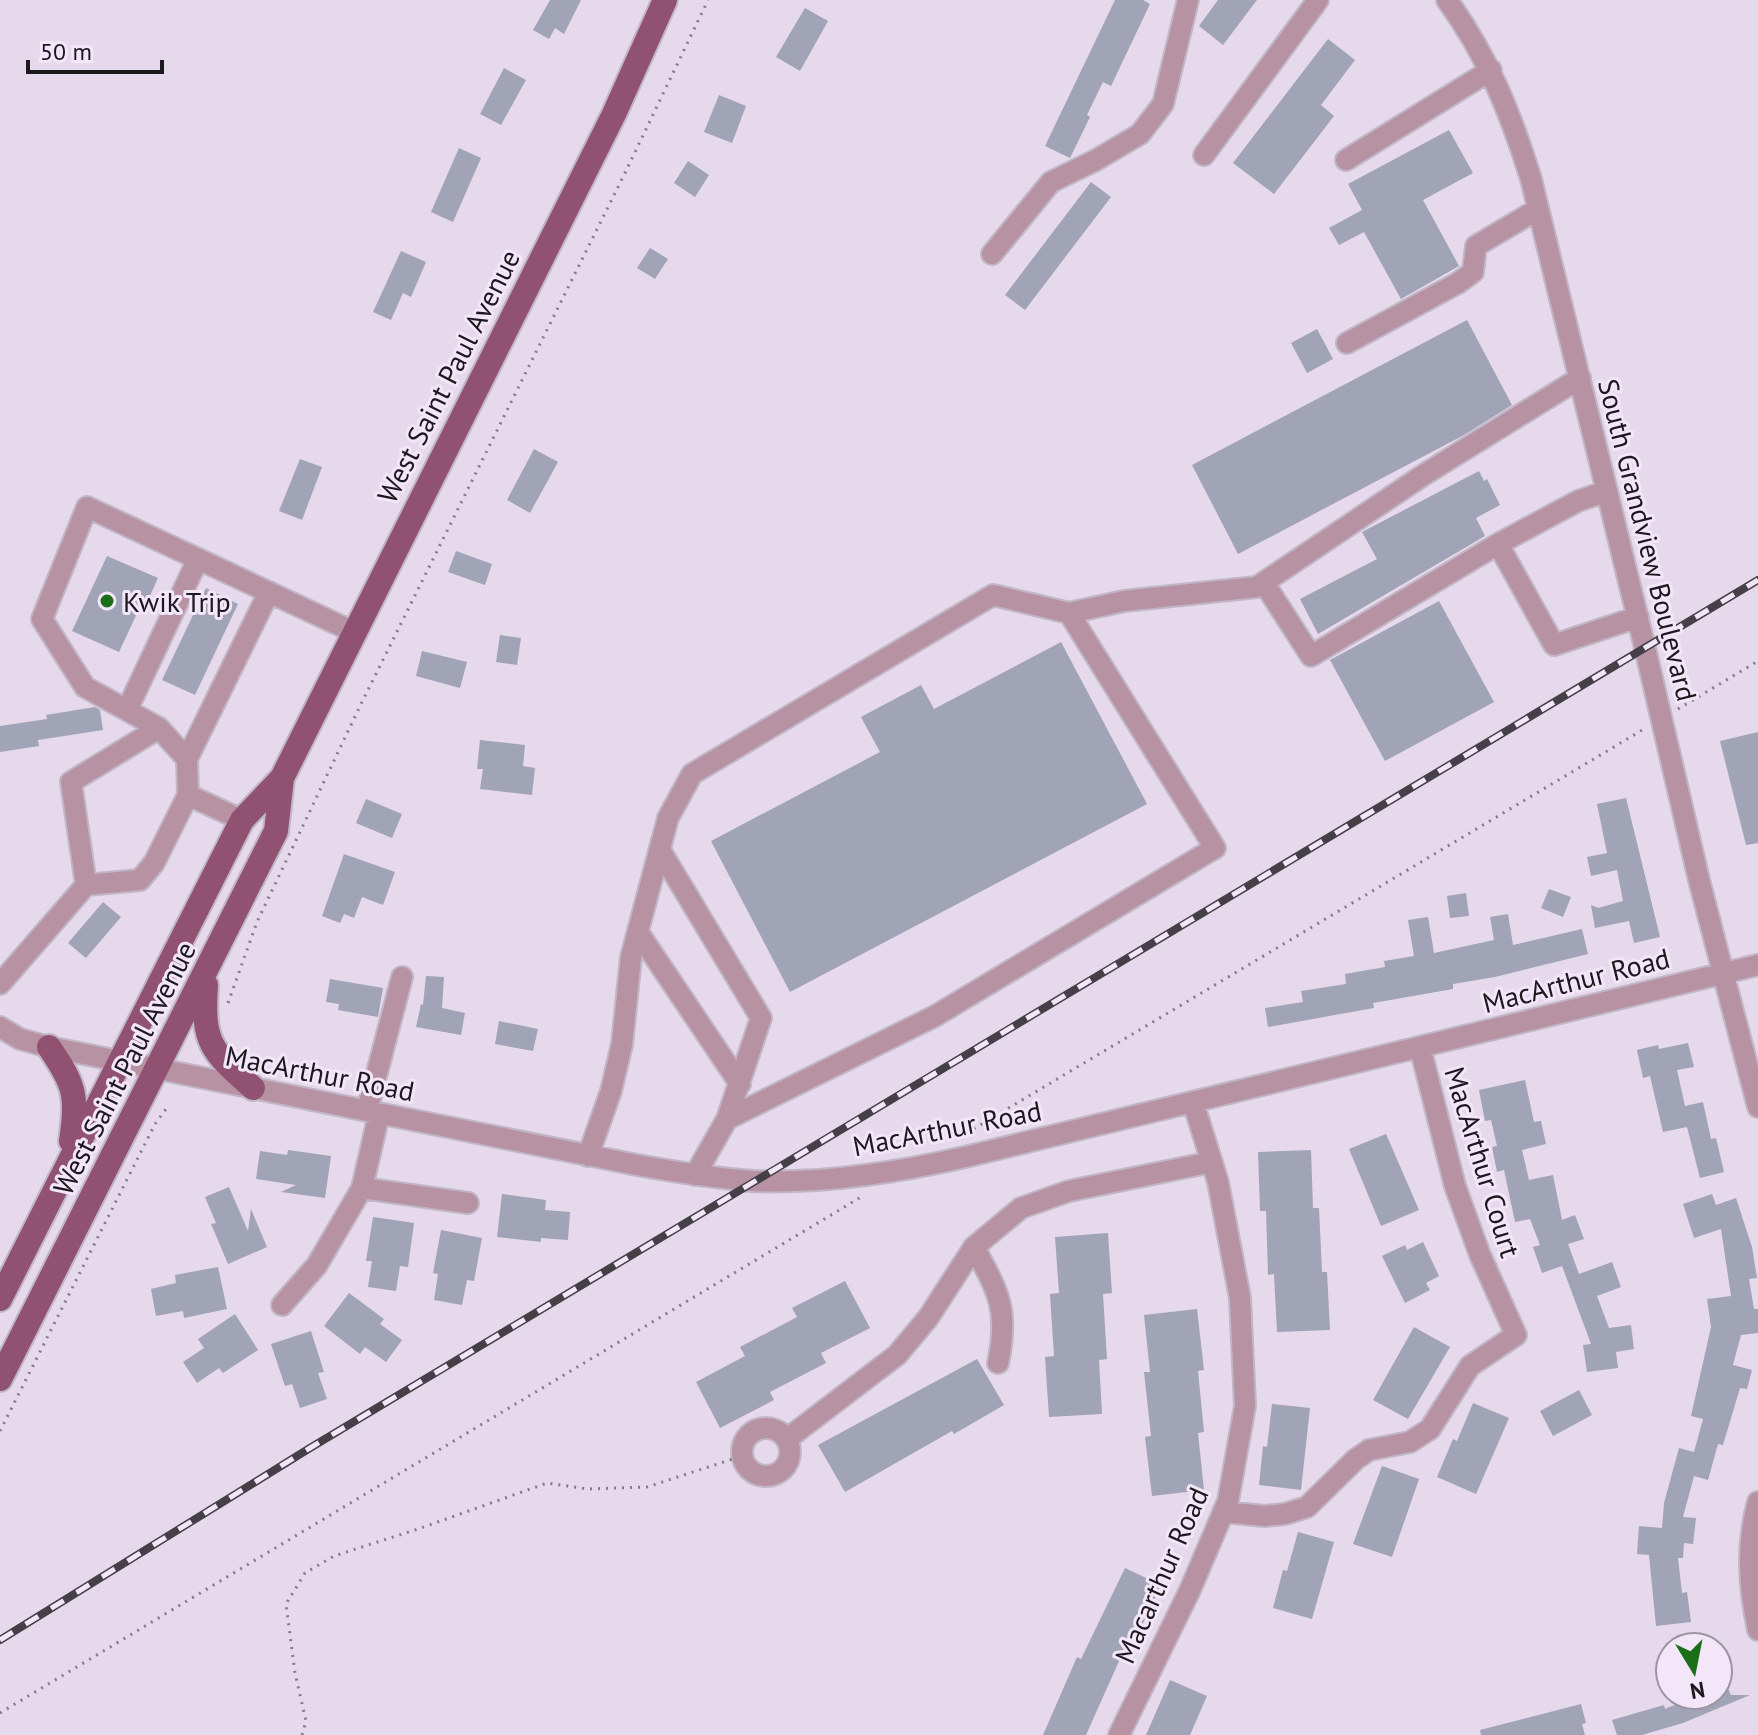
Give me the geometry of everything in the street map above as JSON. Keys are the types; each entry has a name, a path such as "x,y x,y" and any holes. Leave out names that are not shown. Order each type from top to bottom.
{"main road":[{"name":"West Saint Paul Avenue","path":"0,1299 242,820 282,778 614,114 665,0"},
{"name":"West Saint Paul Avenue","path":"0,1379 276,831 282,778"},
{"path":"207,972 203,1018 210,1044 224,1063 253,1088"},
{"path":"49,1047 69,1078 76,1105 68,1163"}],"street":[{"path":"992,254 1051,182 1107,154 1140,134 1148,124 1163,104 1188,0"},
{"path":"1204,155 1318,0"},
{"name":"South Grandview Boulevard","path":"1447,0 1491,70 1514,124 1538,209 1722,973 1758,1107"},
{"path":"1346,160 1491,70"},
{"path":"1347,343 1458,283 1473,272 1476,246 1538,209"},
{"path":"588,1156 611,1091 619,1056 631,957 668,818 692,774 993,595 1069,613 1124,601 1257,587 1425,474 1580,378"},
{"path":"1264,583 1311,656 1498,544 1578,501 1607,491"},
{"path":"187,759 159,728 85,687 42,619 87,507 354,632"},
{"path":"1498,544 1554,645 1638,617"},
{"path":"127,710 198,559"},
{"path":"0,984 86,885 140,880 154,863 188,795 187,759 269,592"},
{"path":"727,1119 935,1016 1215,848 1069,613"},
{"path":"86,885 71,782 159,728"},
{"path":"188,795 242,820"},
{"path":"660,850 761,1018 727,1119 695,1175"},
{"path":"638,932 740,1084"},
{"name":"MacArthur Road","path":"0,1027 20,1039 49,1047 588,1156 695,1175 793,1181 903,1171 1758,965"},
{"path":"282,1305 317,1265 362,1188 373,1112 402,977"},
{"name":"MacArthur Court","path":"1223,1512 1265,1516 1307,1507 1369,1450 1410,1442 1430,1429 1470,1366 1516,1335 1480,1255 1455,1186 1420,1047"},
{"name":"Macarthur Road","path":"1119,1735 1190,1590 1228,1501 1245,1406 1240,1298 1212,1162 1193,1102"},
{"path":"787,1439 897,1355 928,1318 974,1247 1021,1208 1069,1191 1212,1162"},
{"path":"362,1188 468,1203"},
{"path":"974,1247 999,1298 1004,1333 998,1363"},
{"path":"758,1429 774,1429 787,1439 791,1454 785,1468 779,1473 764,1476 750,1470 742,1456 745,1440 758,1429"},
{"path":"1758,1502 1750,1565 1751,1597 1758,1630"}],"path":[{"path":"225,1011 257,922 361,704 708,0"},
{"path":"954,1140 1758,661"},
{"path":"0,1431 155,1124 166,1109"},
{"path":"0,1713 856,1199"},
{"path":"302,1735 306,1721 295,1673 286,1604 305,1573 334,1556 547,1483 588,1489 647,1487 742,1456"}],"building":[{"path":"550,0 581,0 564,34 555,28 549,39 533,30"},
{"path":"1115,0 1143,0 1150,4 1111,86 1103,82 1070,158 1045,146"},
{"path":"1218,0 1257,0 1223,45 1199,26"},
{"path":"805,8 828,21 800,71 776,57"},
{"path":"1328,39 1355,60 1321,105 1334,116 1274,194 1233,163"},
{"path":"504,68 526,80 501,125 480,114"},
{"path":"719,95 746,106 732,143 704,132"},
{"path":"1449,130 1473,173 1423,200 1459,266 1401,299 1364,232 1339,245 1329,228 1362,210 1348,184"},
{"path":"459,148 481,158 453,222 431,212"},
{"path":"688,161 709,175 695,197 674,183"},
{"path":"1091,182 1111,197 1025,310 1005,295"},
{"path":"650,248 668,259 655,279 637,268"},
{"path":"401,251 426,262 411,297 403,293 391,320 373,312"},
{"path":"1467,320 1512,405 1464,435 1238,554 1192,465"},
{"path":"1317,329 1333,359 1307,373 1291,343"},
{"path":"534,449 558,462 530,513 507,500"},
{"path":"300,459 322,467 302,520 279,511"},
{"path":"1479,471 1484,481 1487,479 1500,505 1476,518 1485,536 1318,634 1300,599 1377,559 1362,532"},
{"path":"456,551 492,564 485,585 448,572"},
{"path":"107,556 158,578 144,609 140,607 119,652 72,631"},
{"path":"206,588 238,604 195,695 162,680"},
{"path":"1439,601 1494,702 1385,761 1330,660"},
{"path":"500,635 521,638 517,665 496,662"},
{"path":"1061,642 1147,804 790,992 711,841 880,752 861,717 921,685 934,709"},
{"path":"422,651 467,662 460,688 416,676"},
{"path":"95,707 100,710 103,730 38,740 39,746 0,752 0,726"},
{"path":"1758,732 1758,843 1746,845 1720,741"},
{"path":"480,740 525,745 523,766 535,768 532,795 480,789 483,769 477,769"},
{"path":"1626,798 1660,937 1634,943 1629,921 1595,928 1591,905 1598,908 1623,901 1617,870 1591,876 1587,857 1607,853 1597,804"},
{"path":"366,799 402,814 392,838 356,823"},
{"path":"344,854 395,872 383,905 362,897 354,918 344,914 340,923 322,916"},
{"path":"1549,889 1571,897 1563,917 1541,908"},
{"path":"1466,893 1469,916 1450,918 1447,896"},
{"path":"103,902 121,917 86,958 68,943"},
{"path":"1508,914 1513,945 1582,929 1588,954 1453,984 1453,989 1373,1003 1374,1008 1268,1027 1265,1008 1303,1002 1301,991 1346,984 1345,974 1385,967 1384,961 1414,956 1408,920 1428,917 1434,953 1494,940 1490,917"},
{"path":"426,976 444,977 442,1008 465,1013 461,1035 416,1027 423,1005"},
{"path":"330,979 383,988 378,1017 338,1010 339,1004 326,1002"},
{"path":"499,1021 538,1029 533,1051 495,1044"},
{"path":"1688,1043 1694,1067 1677,1070 1685,1106 1703,1102 1711,1139 1716,1138 1724,1172 1700,1178 1687,1127 1663,1132 1650,1076 1643,1078 1637,1050"},
{"path":"1525,1080 1534,1122 1541,1121 1546,1144 1522,1150 1529,1180 1553,1175 1562,1220 1575,1215 1584,1239 1568,1244 1579,1274 1612,1262 1621,1287 1597,1296 1609,1328 1631,1325 1634,1349 1616,1352 1618,1368 1587,1372 1583,1345 1591,1344 1562,1266 1542,1273 1533,1247 1540,1245 1530,1219 1515,1222 1504,1170 1497,1172 1492,1147 1497,1146 1491,1120 1485,1121 1479,1090"},
{"path":"1386,1134 1419,1210 1381,1226 1349,1149"},
{"path":"288,1150 331,1156 325,1198 281,1192 296,1185 256,1179 260,1151 287,1155"},
{"path":"1311,1150 1313,1208 1319,1208 1322,1272 1327,1272 1330,1330 1277,1332 1274,1274 1268,1275 1266,1211 1260,1211 1258,1152"},
{"path":"229,1187 248,1231 251,1209 267,1247 228,1264 211,1224 216,1223 205,1197"},
{"path":"502,1194 546,1200 545,1210 570,1212 568,1240 541,1238 541,1242 497,1237"},
{"path":"1712,1194 1716,1205 1736,1198 1752,1247 1757,1278 1749,1279 1754,1309 1758,1309 1758,1333 1741,1335 1733,1365 1752,1370 1747,1389 1740,1388 1723,1445 1718,1444 1708,1480 1694,1476 1683,1517 1696,1518 1693,1544 1684,1543 1683,1558 1678,1558 1682,1593 1687,1592 1691,1622 1656,1626 1649,1555 1637,1554 1639,1526 1662,1528 1664,1503 1679,1448 1694,1452 1703,1419 1691,1416 1711,1327 1707,1299 1731,1296 1721,1229 1694,1238 1683,1204"},
{"path":"373,1217 414,1223 408,1267 400,1266 396,1291 368,1287 372,1261 366,1261"},
{"path":"441,1230 482,1238 474,1281 467,1280 462,1305 434,1300 438,1274 433,1273"},
{"path":"1108,1233 1112,1293 1103,1294 1107,1359 1099,1360 1102,1414 1049,1417 1045,1357 1054,1356 1050,1294 1059,1293 1055,1237"},
{"path":"1423,1242 1439,1276 1426,1283 1430,1290 1405,1303 1382,1256 1405,1245 1407,1250"},
{"path":"218,1267 227,1309 184,1318 183,1311 156,1316 151,1289 176,1283 175,1275"},
{"path":"845,1281 870,1328 821,1353 826,1363 770,1392 774,1400 720,1428 696,1382 745,1356 740,1347 797,1317 792,1308"},
{"path":"349,1293 384,1319 380,1324 402,1340 386,1362 365,1347 360,1354 324,1326"},
{"path":"1197,1309 1204,1370 1198,1371 1204,1432 1198,1433 1204,1490 1152,1496 1145,1437 1151,1436 1144,1372 1150,1372 1144,1315"},
{"path":"235,1314 258,1350 223,1373 219,1368 197,1383 183,1362 204,1348 198,1339"},
{"path":"1414,1327 1450,1347 1408,1419 1373,1400"},
{"path":"311,1331 324,1372 318,1373 327,1399 300,1408 292,1384 285,1386 271,1344"},
{"path":"977,1359 1004,1405 845,1492 818,1445"},
{"path":"1579,1390 1592,1415 1553,1436 1540,1411"},
{"path":"1473,1403 1509,1418 1476,1494 1437,1477"},
{"path":"1272,1404 1310,1408 1301,1490 1259,1485"},
{"path":"1382,1466 1419,1479 1392,1557 1353,1544"},
{"path":"1298,1532 1334,1542 1312,1619 1273,1608"},
{"path":"1125,1568 1161,1585 1144,1621 1124,1661 1120,1659 1086,1735 1043,1735 1077,1657 1081,1659"},
{"path":"1170,1680 1207,1696 1190,1735 1146,1735"},
{"path":"1734,1695 1750,1695 1734,1702"},
{"path":"1581,1704 1586,1723 1582,1724 1585,1735 1481,1735 1480,1730"},
{"path":"1654,1708 1654,1711 1712,1711 1642,1735 1617,1735 1612,1720"}],"railway":[{"path":"0,1640 310,1448 1758,580"}],"place":[{"name":"Kwik Trip","path":"107,601"}]}
